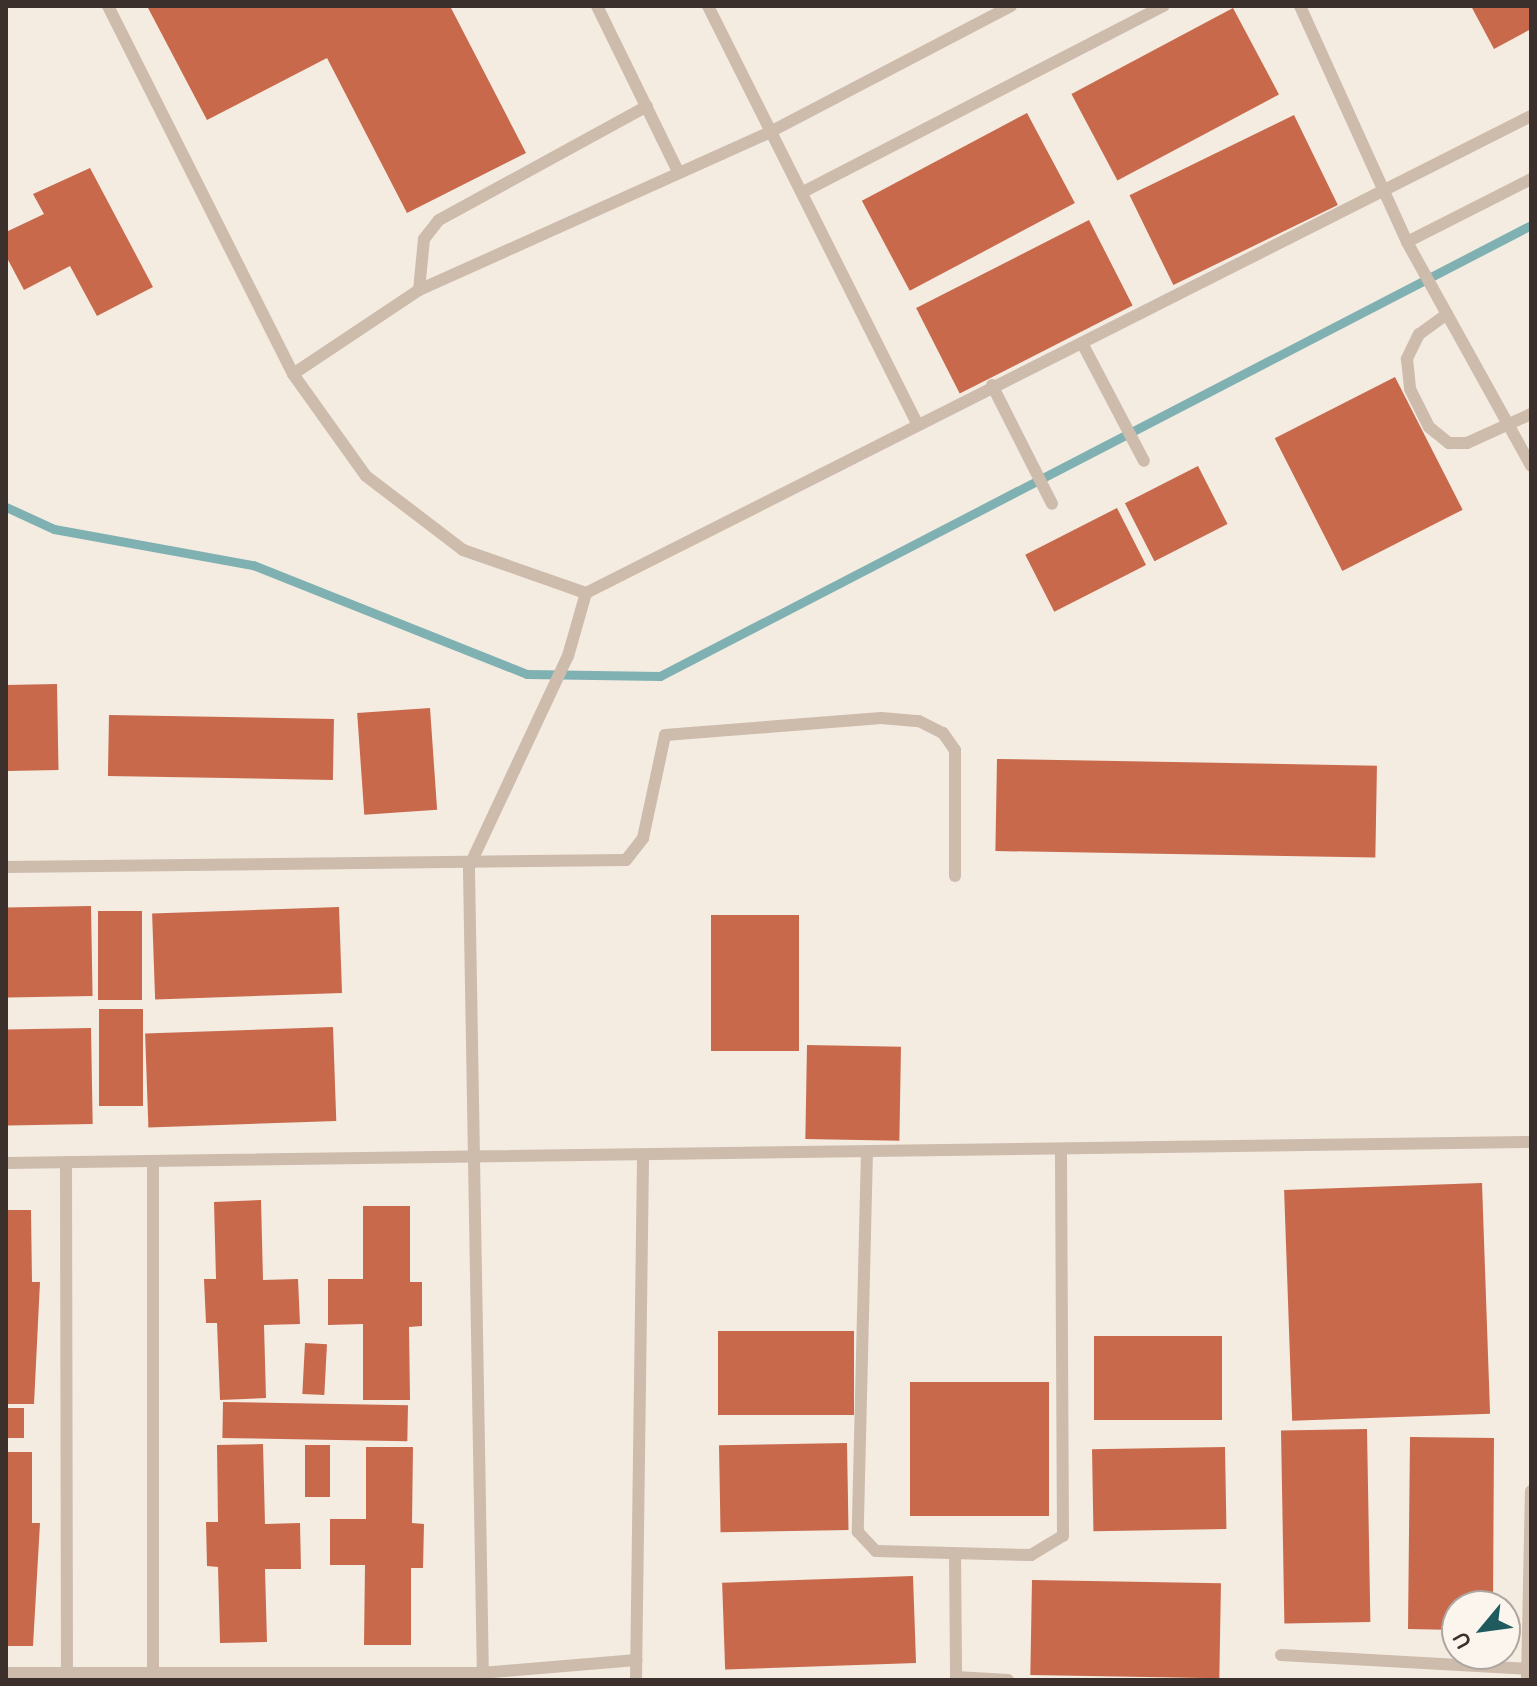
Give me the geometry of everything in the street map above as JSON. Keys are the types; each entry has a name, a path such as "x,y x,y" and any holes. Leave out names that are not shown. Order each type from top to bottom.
{"lane":[{"path":"108,6 293,374 366,476 411,516 463,550 586,593 992,385 1082,343 1531,116"},
{"path":"597,6 678,171"},
{"path":"708,6 917,423"},
{"path":"293,374 419,290 770,132 1011,6"},
{"path":"803,192 1164,6"},
{"path":"1300,6 1381,191 1531,466"},
{"path":"419,290 424,239 439,220 647,106"},
{"path":"1407,242 1531,179"},
{"path":"1447,314 1411,345 1407,374 1418,408 1449,443 1531,414"},
{"path":"1082,343 1144,461"},
{"path":"992,385 1052,504"},
{"path":"482,1676 469,1160 469,867 568,656 586,593"},
{"path":"6,867 469,867 634,855 658,750 675,729 881,718 919,721 943,733 955,750 955,876"},
{"path":"6,1163 469,1160 867,1151 1061,1152 1531,1142"},
{"path":"867,1151 858,1532 876,1551 1031,1555 1063,1536 1061,1152"},
{"path":"636,1680 643,1156"},
{"path":"66,1162 67,1673"},
{"path":"153,1164 153,1673"},
{"path":"1281,1655 1528,1673 1531,1491"},
{"path":"955,1553 956,1678 1008,1680"},
{"path":"6,1673 482,1676 636,1660"}],"building":[{"path":"147,6 450,6 526,153 407,213 327,58 207,120"},
{"path":"1471,6 1531,6 1531,29 1494,49"},
{"path":"1233,8 1279,95 1117,180 1071,94"},
{"path":"1027,113 1075,203 910,291 862,201"},
{"path":"1294,115 1338,205 1173,285 1130,195"},
{"path":"90,168 153,287 97,316 70,266 24,290 6,256 6,232 44,214 33,194"},
{"path":"1089,220 1133,306 960,394 916,308"},
{"path":"1395,377 1463,510 1342,571 1275,438"},
{"path":"1198,466 1228,524 1154,561 1125,503"},
{"path":"1117,508 1146,565 1054,612 1025,555"},
{"path":"57,684 59,770 8,771 6,685"},
{"path":"430,708 437,810 364,815 357,713"},
{"path":"109,715 334,719 333,780 108,776"},
{"path":"997,759 1377,766 1375,858 995,851"},
{"path":"91,906 93,996 8,997 6,907"},
{"path":"339,907 342,993 155,999 152,914"},
{"path":"98,911 142,911 142,1000 98,1000"},
{"path":"711,915 799,915 799,1051 711,1051"},
{"path":"99,1009 143,1009 143,1106 99,1106"},
{"path":"333,1027 336,1121 148,1128 145,1034"},
{"path":"91,1028 93,1124 8,1125 6,1029"},
{"path":"807,1045 901,1047 899,1141 805,1139"},
{"path":"1482,1183 1490,1414 1292,1421 1284,1190"},
{"path":"261,1200 263,1280 298,1279 300,1324 264,1325 266,1398 220,1400 217,1323 206,1323 204,1279 216,1279 214,1202"},
{"path":"363,1206 410,1206 410,1282 422,1282 422,1326 409,1327 410,1400 363,1400 363,1324 328,1325 328,1279 363,1279"},
{"path":"6,1210 31,1210 32,1282 40,1282 34,1404 6,1404"},
{"path":"718,1331 854,1331 854,1415 718,1415"},
{"path":"1094,1336 1222,1336 1222,1420 1094,1420"},
{"path":"305,1343 327,1344 324,1395 302,1394"},
{"path":"910,1382 1049,1382 1049,1516 910,1516"},
{"path":"223,1402 408,1405 407,1441 222,1438"},
{"path":"6,1408 24,1408 24,1438 6,1438"},
{"path":"1367,1429 1370,1622 1284,1623 1281,1431"},
{"path":"1410,1437 1494,1438 1493,1590 1441,1590 1441,1630 1408,1629"},
{"path":"847,1443 849,1530 721,1532 719,1445"},
{"path":"263,1444 265,1524 300,1523 301,1569 265,1569 267,1642 220,1643 218,1567 207,1566 206,1522 218,1522 217,1445"},
{"path":"305,1445 330,1445 330,1497 305,1497"},
{"path":"366,1447 413,1447 412,1523 424,1524 423,1568 411,1568 411,1645 364,1645 365,1565 330,1565 330,1519 366,1519"},
{"path":"1225,1447 1226,1529 1093,1531 1092,1449"},
{"path":"6,1452 32,1452 32,1523 40,1523 33,1646 6,1646"},
{"path":"913,1576 916,1663 725,1670 722,1583"},
{"path":"1032,1580 1221,1583 1219,1678 1030,1675"}],"waterway":[{"path":"6,507 54,529 253,565 527,674 660,676 1531,225"}]}
